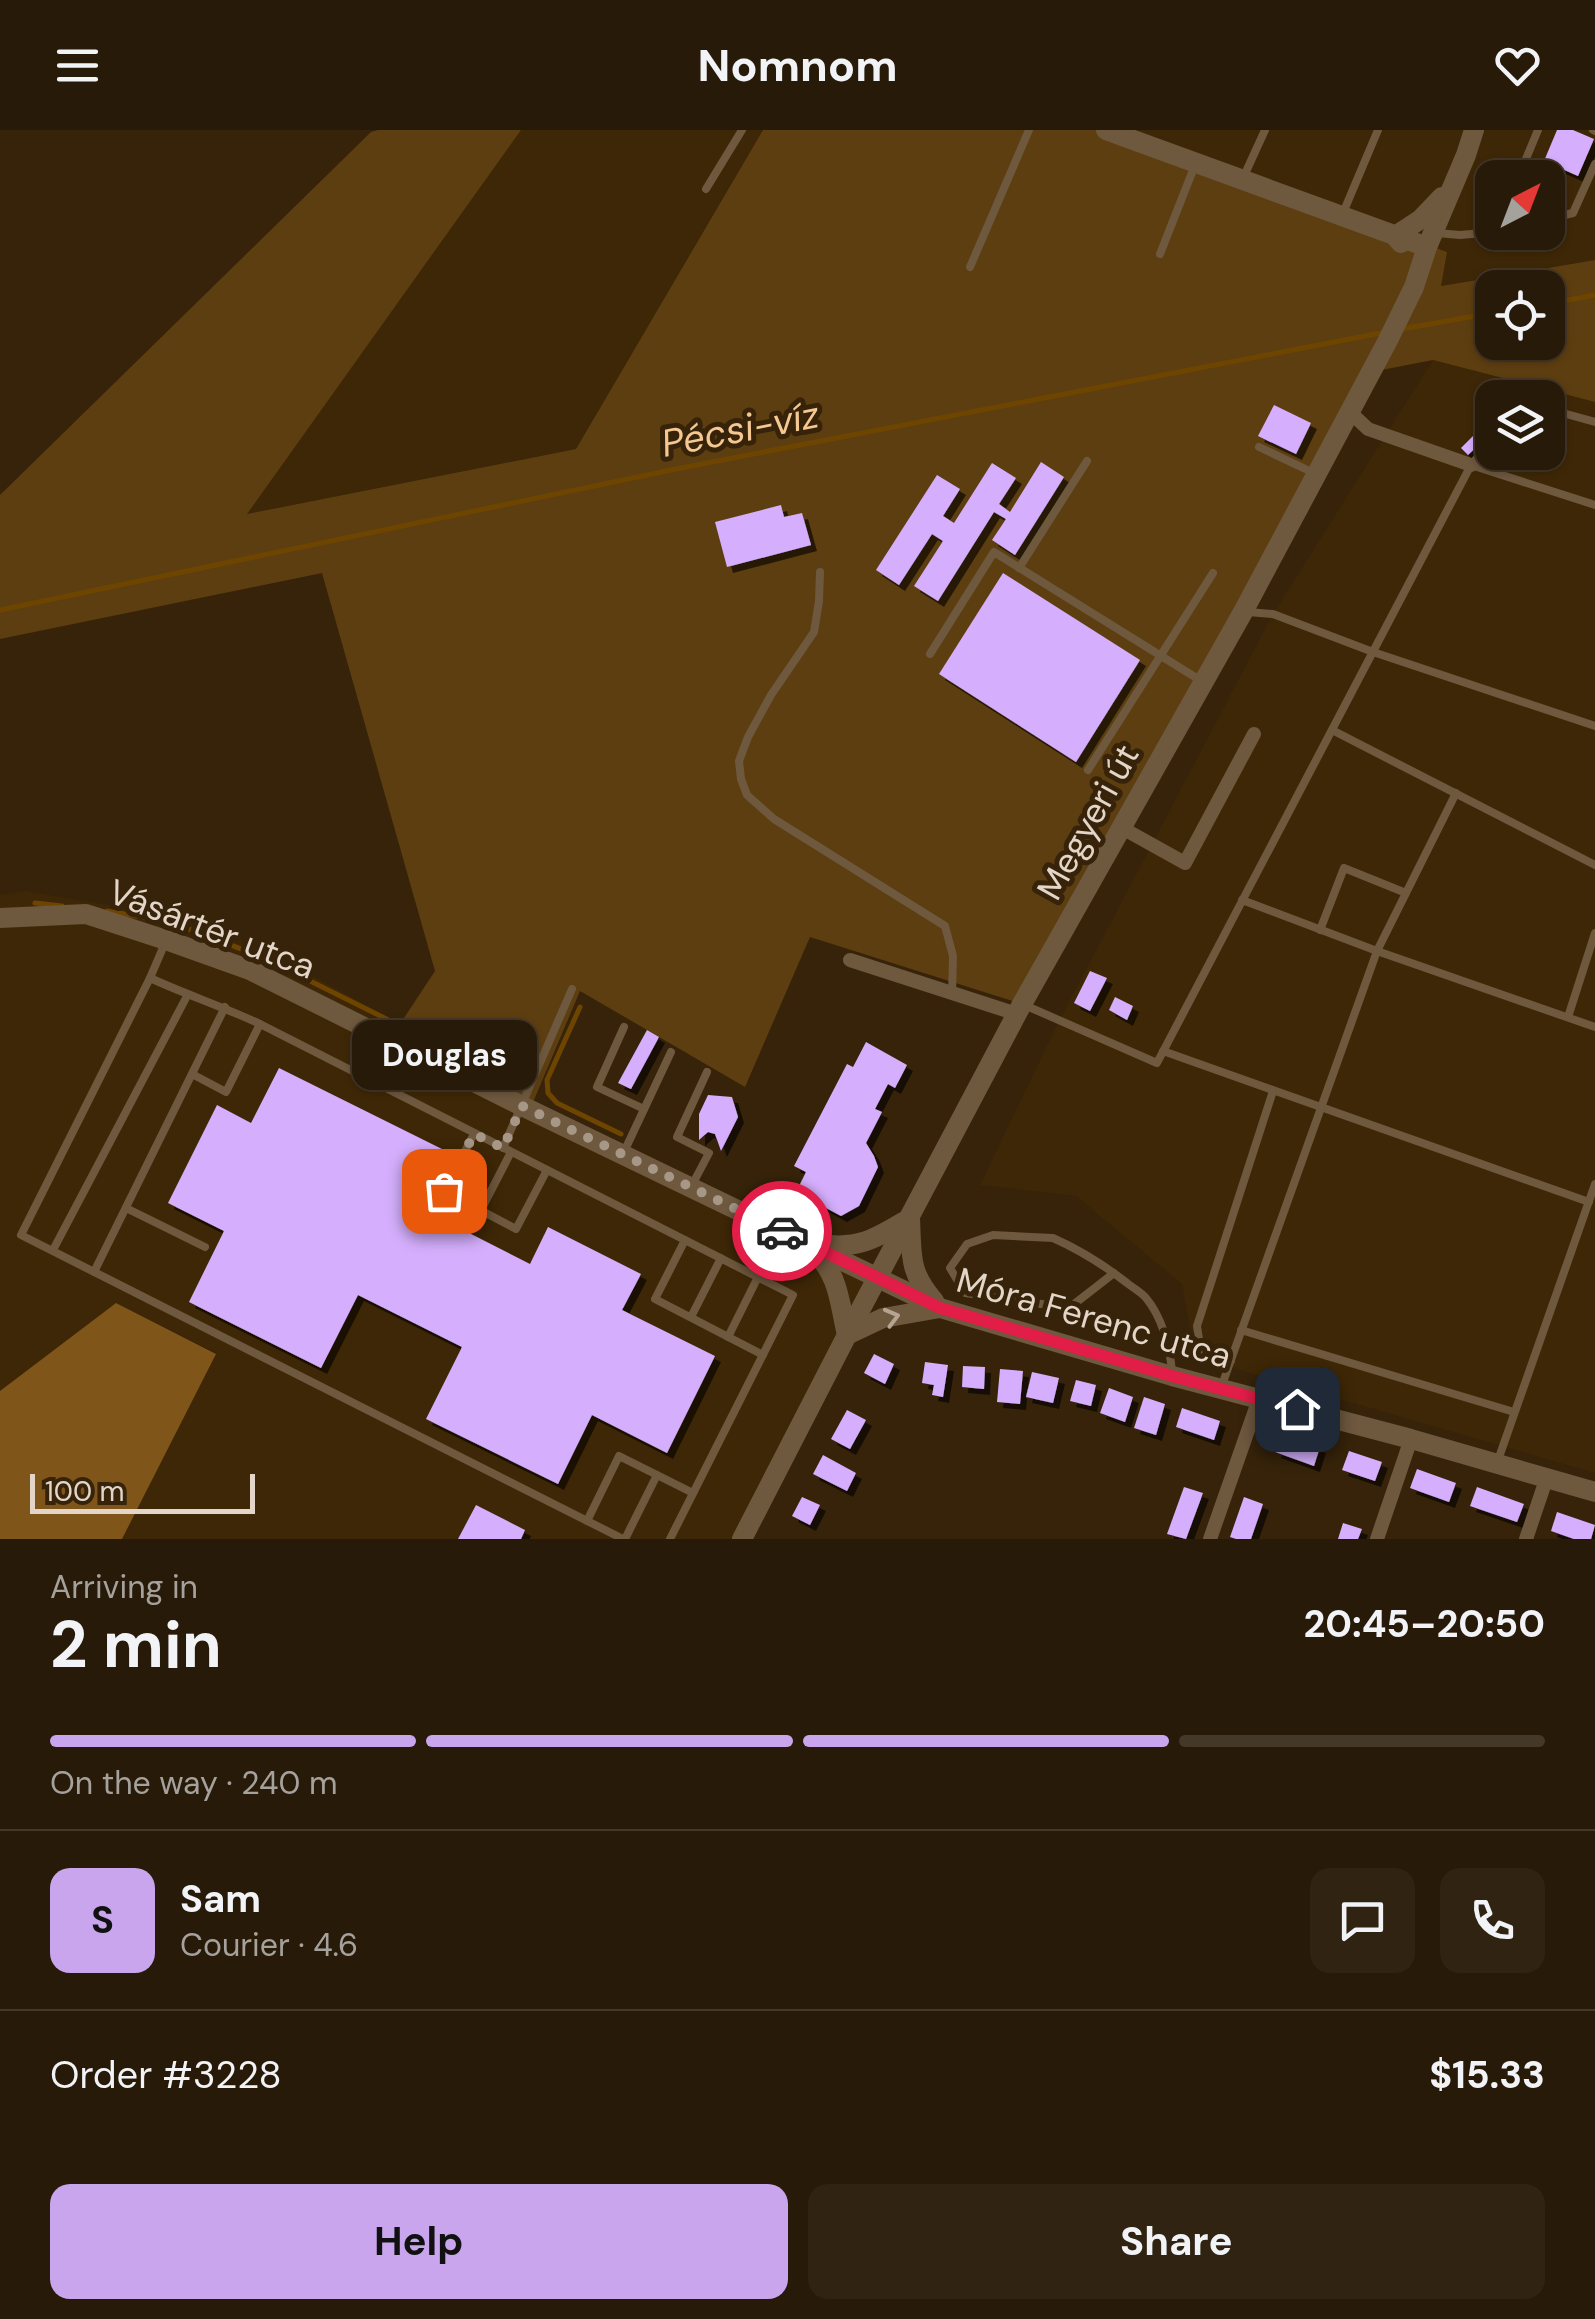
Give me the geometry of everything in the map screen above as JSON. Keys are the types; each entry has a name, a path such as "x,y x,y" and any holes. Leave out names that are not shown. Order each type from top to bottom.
{"street":[{"path":"1106,130 1395,236 1430,240"},
{"name":"Megyeri út","path":"742,1539 1020,1009 1243,612 1402,314 1474,130"},
{"path":"1395,236 1421,219 1453,183"},
{"path":"1395,236 1412,268 1414,287"},
{"path":"1350,412 1368,428 1471,464"},
{"path":"1122,828 1185,862 1254,734"},
{"name":"Vásártér utca","path":"0,918 86,914 250,970 878,1278"},
{"path":"850,960 952,994 1020,1009"},
{"path":"804,1241 844,1248 867,1241 910,1218 912,1266 919,1284 940,1308"},
{"path":"804,1241 827,1264 834,1278 847,1334 883,1318 940,1308"},
{"name":"Móra Ferenc utca","path":"878,1278 940,1308 1172,1376 1413,1434 1595,1492"},
{"path":"1210,1539 1259,1399"},
{"path":"1378,1539 1413,1434"},
{"path":"1526,1539 1547,1478"}],"lane":[{"path":"706,189 742,130"},
{"path":"970,267 1029,130"},
{"path":"1242,180 1265,130"},
{"path":"1341,217 1378,130"},
{"path":"1526,160 1538,130"},
{"path":"1160,254 1195,163"},
{"path":"1565,215 1573,213 1595,164"},
{"path":"1430,240 1475,234"},
{"path":"1565,414 1595,422"},
{"path":"1259,448 1316,474"},
{"path":"1020,1009 1157,1063 1475,459"},
{"path":"1019,568 1087,460"},
{"path":"1471,464 1595,505"},
{"path":"930,654 994,552 1204,682"},
{"path":"820,572 814,632 770,695 748,737 740,761 740,780 748,795 774,818 945,926 952,956 952,994"},
{"path":"1088,770 1212,573"},
{"path":"1243,612 1273,614 1373,652 1595,726"},
{"path":"1332,730 1595,865"},
{"path":"1221,1389 1377,951 1456,794"},
{"path":"1320,930 1344,868 1406,894"},
{"path":"1242,900 1595,1027"},
{"path":"1568,1017 1595,933"},
{"path":"166,940 21,1235 624,1539 657,1475"},
{"path":"150,978 260,1024 793,1294 670,1539"},
{"path":"480,1210 572,989"},
{"path":"52,1250 188,996"},
{"path":"94,1272 225,1007"},
{"path":"192,1074 226,1092 260,1024"},
{"path":"624,1027 596,1086 644,1109"},
{"path":"623,1154 671,1052"},
{"path":"1163,1052 1589,1202"},
{"path":"691,1187 709,1153 677,1137 707,1072"},
{"path":"1231,1361 1201,1352 1198,1326 1273,1091"},
{"path":"474,1134 444,1191 516,1229 547,1170"},
{"path":"1497,1463 1595,1184"},
{"path":"126,1208 204,1247"},
{"path":"1114,1273 1069,1308 965,1293 950,1268 967,1244 993,1235 1053,1238 1080,1251 1114,1273 1146,1298 1162,1328 1172,1376"},
{"path":"685,1240 655,1299 763,1355"},
{"path":"690,1318 721,1258"},
{"path":"728,1337 758,1277"},
{"path":"1241,1330 1514,1412"},
{"path":"587,1521 619,1456 694,1493"}],"shaded area":[{"path":"378,130 521,130 247,514 576,449 763,130 1119,130 1447,252 1441,286 1475,280 1475,360 1565,360 1565,270 1536,270 1595,260 1595,402 1565,394 1565,380 1510,380 1433,360 1366,373 1022,1004 810,937 745,1087 580,991 531,1107 400,1024 435,971 322,573 0,639 0,495 371,132"},
{"path":"521,130 763,130 576,449 246,514"},
{"path":"1119,130 1595,130 1595,260 1535,270 1475,270 1475,280 1440,286 1446,252"},
{"path":"1433,360 1510,380 1475,380 1475,470 1565,470 1565,394 1595,402 1595,1473 1195,1357 1182,1284 1076,1196 980,1185 1059,1021 1273,614"},
{"path":"26,891 179,917 265,949 400,1024 531,1107 877,1281 736,1539 122,1539 216,1353 116,1303 0,1391 0,895"},
{"path":"116,1303 216,1354 122,1539 0,1539 0,1391"}],"building":[{"path":"1557,130 1573,130 1594,139 1578,176 1565,170 1565,160 1544,160"},
{"path":"1274,405 1311,423 1296,454 1258,436"},
{"path":"1475,434 1475,448 1468,455 1461,448"},
{"path":"1041,462 1064,477 1015,555 992,540 1006,519 994,512 938,601 914,586 943,541 932,534 899,585 876,570 937,475 960,489 943,516 954,523 992,463 1016,478 999,504 1010,512"},
{"path":"781,505 784,517 802,513 811,545 727,567 715,522"},
{"path":"1003,573 1140,660 1076,762 939,674"},
{"path":"1090,971 1107,978 1090,1011 1074,1003"},
{"path":"1115,997 1133,1006 1127,1020 1109,1010"},
{"path":"647,1030 659,1037 631,1089 618,1083"},
{"path":"866,1042 907,1065 895,1088 888,1084 875,1109 882,1112 866,1143 878,1167 859,1206 841,1216 796,1192 806,1172 794,1166 847,1064 853,1067"},
{"path":"279,1068 446,1151 418,1207 530,1264 548,1227 641,1274 622,1310 715,1356 667,1453 592,1415 558,1484 426,1419 462,1347 358,1295 321,1368 189,1302 224,1231 168,1203 217,1105 251,1123"},
{"path":"708,1095 732,1097 738,1117 721,1151 715,1134 708,1132 699,1140 699,1114"},
{"path":"874,1354 894,1364 885,1384 864,1373"},
{"path":"925,1362 948,1365 943,1397 932,1395 934,1385 922,1383"},
{"path":"963,1366 985,1367 984,1389 962,1387"},
{"path":"1000,1369 1023,1371 1020,1404 997,1402"},
{"path":"1032,1372 1059,1378 1053,1403 1026,1397"},
{"path":"1076,1380 1096,1385 1091,1406 1070,1401"},
{"path":"1109,1388 1133,1397 1125,1422 1100,1413"},
{"path":"1144,1397 1165,1404 1156,1435 1134,1428"},
{"path":"1182,1408 1220,1421 1214,1440 1176,1427"},
{"path":"847,1410 866,1420 850,1449 831,1439"},
{"path":"1281,1434 1320,1447 1314,1466 1275,1452"},
{"path":"1349,1451 1382,1462 1375,1481 1342,1470"},
{"path":"823,1455 856,1473 847,1491 813,1474"},
{"path":"1417,1469 1456,1483 1449,1502 1410,1488"},
{"path":"1184,1487 1203,1493 1186,1539 1167,1534"},
{"path":"1477,1487 1524,1504 1517,1522 1470,1506"},
{"path":"802,1497 820,1505 810,1525 792,1516"},
{"path":"1244,1497 1263,1504 1251,1539 1236,1539 1230,1537"},
{"path":"476,1505 525,1530 521,1539 458,1539"},
{"path":"1557,1512 1595,1525 1591,1539 1574,1539 1551,1531"},
{"path":"1343,1523 1362,1529 1358,1539 1338,1539"}],"waterway":[{"name":"Pécsi-víz","path":"1565,301 1595,295"},
{"name":"Pécsi-víz","path":"1402,329 1475,316"},
{"name":"Pécsi-víz","path":"0,610 676,469 1386,332"},
{"path":"35,903 62,906"},
{"path":"107,911 196,931 266,959 513,1082"},
{"path":"580,1007 547,1080 548,1093 557,1103 621,1134"}],"way so far":[{"path":"444,1191 474,1134 503,1148 522,1106 782,1231"}],"place":[{"name":"Douglas","path":"444,1191"}],"route":[{"path":"782,1231 940,1308 1297,1409"}]}
